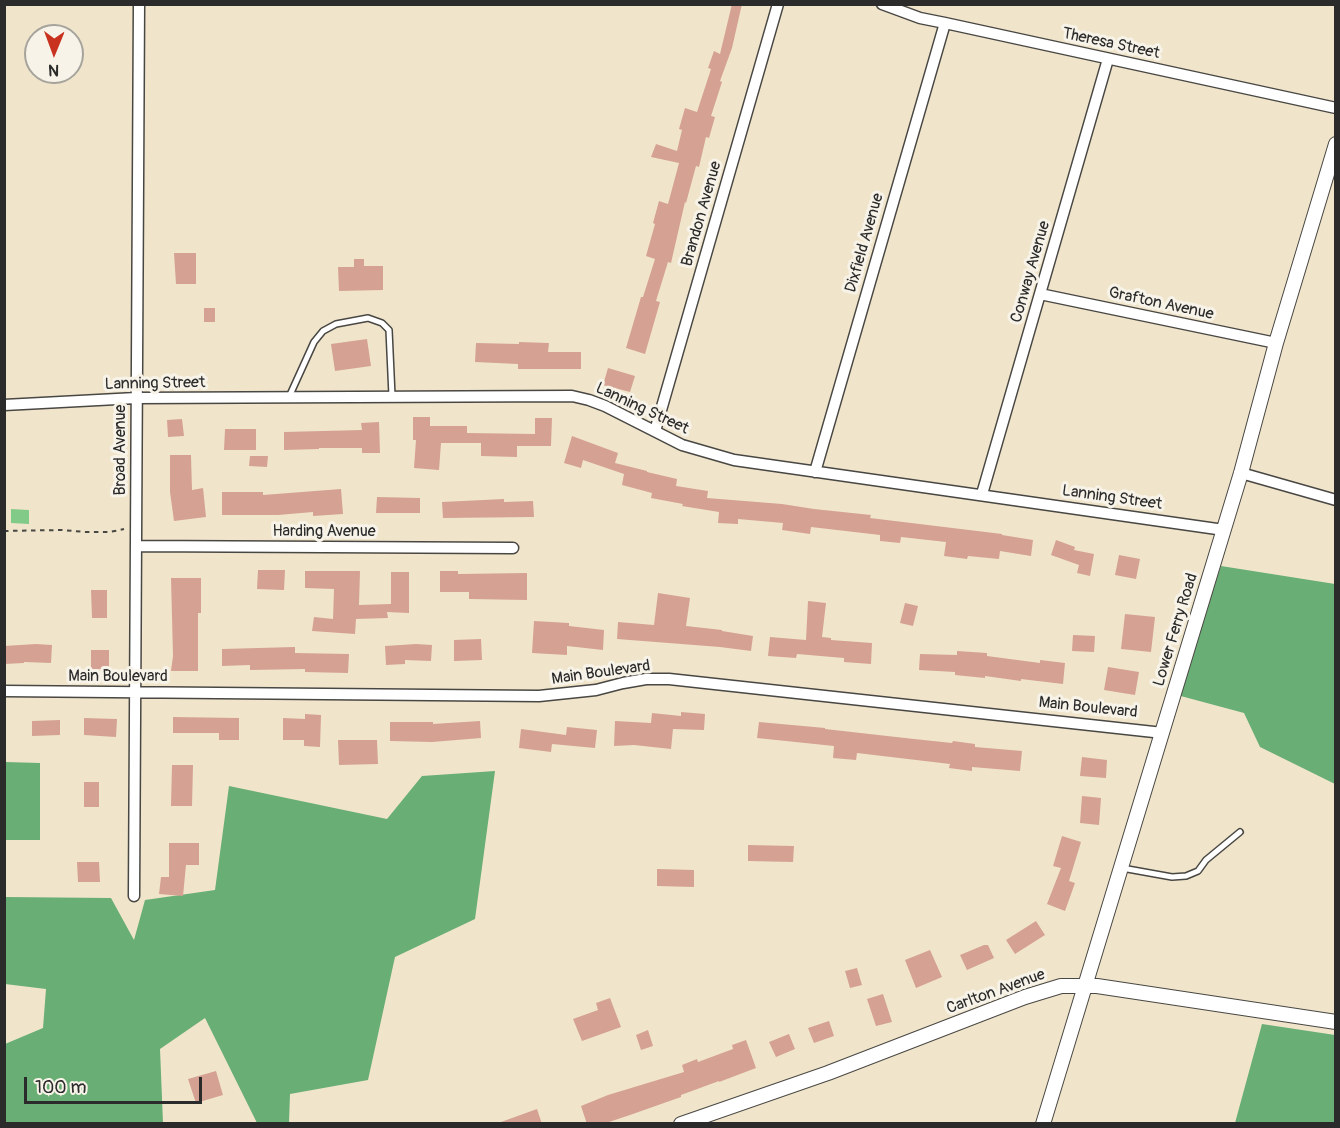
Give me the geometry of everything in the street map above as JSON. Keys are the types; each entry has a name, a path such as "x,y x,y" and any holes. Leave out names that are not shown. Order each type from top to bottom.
{"street":[{"name":"Broad Avenue","path":"134,896 139,4"},
{"name":"Brandon Avenue","path":"655,431 778,4"},
{"name":"Theresa Street","path":"882,4 920,18 1335,108"},
{"name":"Dixfield Avenue","path":"815,472 945,23"},
{"name":"Conway Avenue","path":"982,494 1108,59"},
{"name":"Lower Ferry Road","path":"1043,1124 1241,473 1276,343 1335,144"},
{"name":"Grafton Avenue","path":"1040,294 1276,343"},
{"name":"Lanning Street","path":"4,405 136,398 572,396 605,406 682,445 716,456 1224,530"},
{"path":"1241,473 1335,500"},
{"name":"Harding Avenue","path":"136,546 513,548"},
{"name":"Main Boulevard","path":"4,691 539,696 596,690 645,679 669,679 1163,732"},
{"name":"Carlton Avenue","path":"681,1124 828,1073 1061,986 1084,985 1335,1022"}],"lane":[{"path":"289,397 314,342 324,331 336,324 368,318 382,323 389,330 392,396"},
{"path":"1121,868 1172,877 1186,876 1198,871 1240,831"}],"path":[{"path":"4,531 86,532 110,531 136,526"}],"green space":[{"path":"11,509 29,510 29,524 11,523"},
{"path":"1221,566 1335,584 1335,784 1260,747 1244,713 1177,695"},
{"path":"5,762 40,763 40,840 5,840"},
{"path":"495,771 475,919 395,957 368,1080 290,1094 289,1123 257,1123 205,1018 160,1049 163,1123 5,1123 5,1044 43,1028 46,989 5,984 5,897 111,898 134,940 145,900 215,890 229,786 387,819 422,776"},
{"path":"1262,1024 1335,1035 1335,1123 1235,1123"}],"building":[{"path":"732,4 742,4 732,48 711,116 715,117 709,138 706,137 699,167 696,166 685,202 671,263 668,262 656,301 660,302 645,354 626,348 655,259 646,256 659,201 668,204 679,163 651,157 656,144 677,151 682,130 679,129 685,108 697,112 711,69 708,68 714,51 720,54"},
{"path":"174,253 196,253 196,284 176,284"},
{"path":"354,259 364,259 364,266 383,266 383,290 339,291 338,267 354,267"},
{"path":"204,308 215,308 215,322 204,322"},
{"path":"367,339 371,366 335,371 331,344"},
{"path":"519,342 549,343 548,352 581,352 581,369 518,369 518,364 475,362 476,343 519,344"},
{"path":"608,368 635,376 630,392 603,385"},
{"path":"413,417 430,417 430,426 467,426 467,433 535,434 535,418 552,418 551,446 517,446 517,457 481,456 481,443 441,443 439,470 414,468 416,440 413,440"},
{"path":"182,419 184,436 168,437 167,420"},
{"path":"379,422 380,453 362,453 362,448 284,450 284,432 362,430 361,423"},
{"path":"225,429 256,429 256,450 224,450"},
{"path":"572,436 618,453 615,463 677,479 676,486 708,491 707,498 782,504 871,515 870,518 1002,534 1033,540 1031,556 1000,551 999,559 968,556 967,559 944,556 946,542 901,537 900,543 880,541 880,535 811,527 810,534 782,530 783,523 738,519 738,524 718,523 719,512 651,498 652,493 622,485 624,474 583,460 581,468 564,463"},
{"path":"170,455 191,455 192,490 203,488 206,517 174,521 170,492"},
{"path":"250,456 268,456 267,467 249,466"},
{"path":"341,489 343,514 313,516 313,512 278,515 222,515 222,492 263,492 263,495"},
{"path":"377,497 420,498 420,513 376,513"},
{"path":"504,499 504,502 533,501 534,517 443,518 442,502"},
{"path":"1056,540 1075,547 1074,550 1094,554 1090,576 1077,573 1079,565 1051,555"},
{"path":"1119,555 1140,559 1136,579 1115,575"},
{"path":"258,570 285,570 284,590 257,589"},
{"path":"305,571 360,571 359,605 391,604 391,572 409,572 409,613 387,612 388,618 356,619 355,634 312,631 314,617 333,619 334,589 305,588"},
{"path":"440,571 458,571 458,574 527,573 527,600 469,599 469,592 440,592"},
{"path":"171,578 201,578 201,613 198,613 198,671 171,671 173,656"},
{"path":"91,590 107,590 107,618 92,618"},
{"path":"658,593 690,598 686,626 753,636 751,651 617,639 618,622 654,625"},
{"path":"808,601 826,603 822,637 831,638 831,640 872,643 871,664 844,662 844,658 797,654 796,658 768,656 770,637 806,640"},
{"path":"905,603 918,606 913,626 900,623"},
{"path":"1125,614 1155,617 1151,652 1121,649"},
{"path":"534,621 569,623 569,626 604,630 603,650 567,646 567,655 532,653"},
{"path":"1073,635 1095,636 1094,652 1072,651"},
{"path":"481,639 482,660 454,661 454,640"},
{"path":"52,645 51,663 4,664 4,646"},
{"path":"432,645 431,661 405,660 405,664 386,665 385,646"},
{"path":"295,647 295,653 349,654 348,673 305,672 305,669 250,670 250,665 222,666 222,649"},
{"path":"91,650 109,650 109,669 91,669"},
{"path":"957,651 987,653 987,656 1040,663 1040,660 1065,663 1063,684 919,670 920,654 957,655"},
{"path":"1108,667 1139,672 1135,695 1104,690"},
{"path":"681,712 705,714 704,730 673,729 671,749 634,745 614,746 615,721 651,723 652,713 681,716"},
{"path":"305,714 321,715 320,747 304,746 304,740 283,740 283,718 305,719"},
{"path":"173,717 239,718 239,740 219,740 219,733 173,733"},
{"path":"84,718 117,719 116,737 84,735"},
{"path":"60,720 60,735 32,736 32,721"},
{"path":"480,721 481,738 432,742 390,741 390,722 433,722 433,724"},
{"path":"759,722 952,743 953,741 975,744 975,747 1022,751 1020,771 972,767 972,771 949,768 950,764 857,753 856,760 833,758 834,746 757,738"},
{"path":"567,727 597,730 595,748 552,744 551,752 519,748 521,729 566,735"},
{"path":"338,740 377,740 378,764 339,765"},
{"path":"1082,757 1107,760 1106,778 1080,776"},
{"path":"172,765 193,765 192,806 171,806"},
{"path":"84,782 99,782 99,807 84,807"},
{"path":"1082,796 1101,798 1099,825 1080,823"},
{"path":"1062,836 1081,842 1069,881 1075,883 1065,911 1047,904 1061,868 1053,866"},
{"path":"169,843 199,843 199,865 186,865 183,896 159,894 161,877 169,877"},
{"path":"748,845 794,846 793,862 748,861"},
{"path":"77,862 99,862 100,882 78,882"},
{"path":"657,869 694,870 694,887 657,886"},
{"path":"1036,921 1045,935 1015,954 1006,940"},
{"path":"988,945 994,958 967,970 960,955"},
{"path":"930,950 942,977 916,988 905,960"},
{"path":"857,968 862,985 850,988 845,971"},
{"path":"883,994 892,1022 876,1026 867,999"},
{"path":"610,998 621,1027 582,1041 573,1019 598,1010 596,1003"},
{"path":"829,1021 834,1036 814,1043 808,1028"},
{"path":"648,1030 653,1046 641,1050 636,1035"},
{"path":"789,1034 795,1049 776,1057 769,1042"},
{"path":"746,1040 756,1068 603,1124 587,1124 581,1106 608,1095 684,1072 682,1065 697,1059 698,1062 733,1049 732,1045"},
{"path":"216,1071 223,1095 196,1103 188,1079"},
{"path":"537,1109 542,1124 501,1124 501,1122"}],"waterway":[{"path":"1300,4 1326,4"}]}
